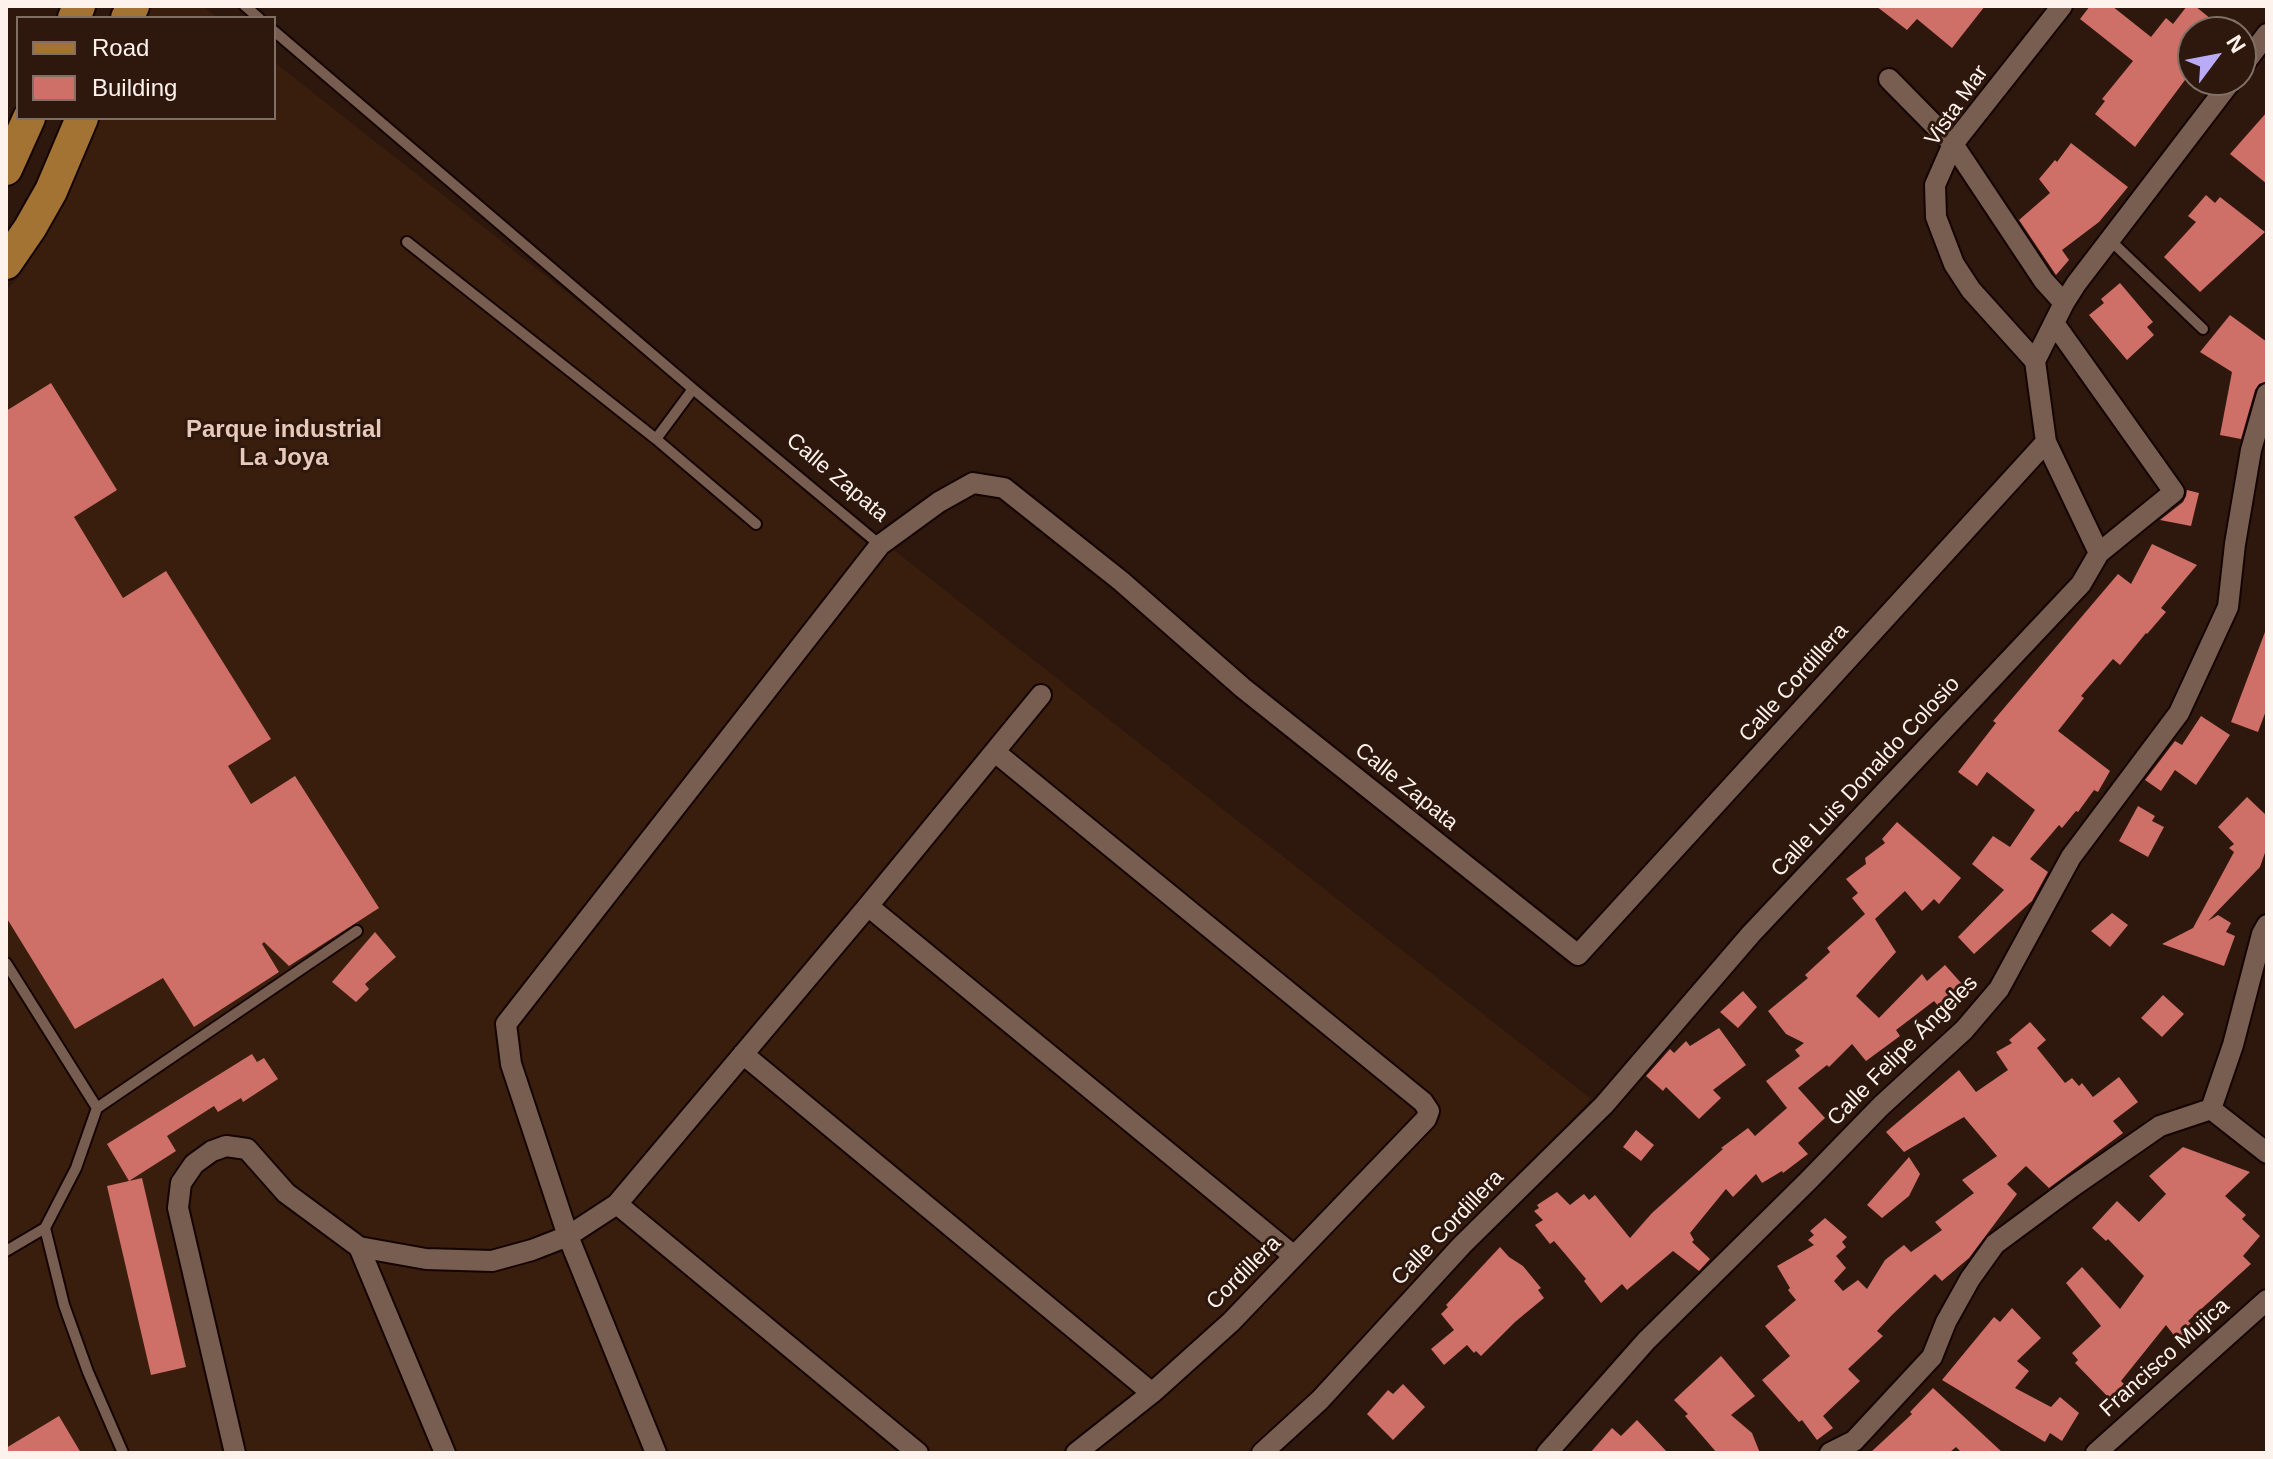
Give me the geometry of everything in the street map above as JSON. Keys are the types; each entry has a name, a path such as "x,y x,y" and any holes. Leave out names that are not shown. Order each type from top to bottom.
{"main road":[{"path":"6,169 28,120"},
{"path":"6,263 51,191 81,120"}],"street":[{"name":"Vista Mar","path":"2035,361 1971,290 1954,264 1936,217 1935,185 1953,144 2062,6"},
{"path":"1889,79 1953,144 2044,281 2064,303"},
{"path":"2099,553 2046,442 2035,361 2064,303 2220,96"},
{"name":"Calle Luis Donaldo Colosio","path":"1664,1033 1751,934 2081,584 2099,553 2174,492 2054,323"},
{"name":"Calle Felipe Ángeles","path":"1547,1453 1646,1341 1881,1106 1964,1030 1999,989 2071,857 2179,713 2228,607 2251,450 2267,394"},
{"name":"Calle Cordillera","path":"1578,955 2046,442"},
{"name":"Calle Zapata","path":"880,545 939,502 973,483 1004,488 1121,581 1243,688 1578,955"},
{"path":"656,1453 568,1236 511,1064 506,1024 880,545"},
{"path":"235,1453 178,1208 181,1183 194,1164 212,1151 226,1146 247,1149 286,1193 359,1247 426,1259 492,1261 568,1236 617,1204 1041,695"},
{"name":"Cordillera","path":"995,752 1423,1102 1429,1111 1426,1119 1231,1322 1152,1393 1076,1453"},
{"path":"868,906 1294,1256"},
{"path":"2211,1109 2233,1045 2267,925"},
{"name":"Calle Cordillera","path":"1262,1453 1320,1400 1462,1245 1604,1105 1664,1033"},
{"path":"743,1054 1152,1393"},
{"path":"2211,1109 2267,1153"},
{"path":"1830,1453 1854,1441 1932,1357 1946,1322 1970,1279 1995,1244 2160,1126 2211,1109"},
{"path":"617,1204 918,1453"},
{"path":"359,1247 445,1453"},
{"name":"Francisco Mujica","path":"2096,1453 2267,1300"}],"lane":[{"name":"Calle Zapata","path":"276,33 880,545"},
{"path":"2110,240 2203,329"},
{"path":"407,242 656,439 756,524"},
{"path":"656,439 693,389"},
{"path":"6,1251 45,1228 76,1168 97,1108 357,931"},
{"path":"6,963 97,1108"},
{"path":"45,1228 64,1305 88,1372 123,1453"}],"shaded area":[{"path":"150,6 203,6 216,16 140,16"},
{"path":"276,64 1591,1099 1273,1438 1253,1453 6,1453 6,291 34,251 93,120 276,120"}],"building":[{"path":"1876,6 1985,6 1952,48 1917,19 1907,30"},
{"path":"2090,6 2112,6 2151,37 2166,18 2173,24 2177,19 2177,91 2135,147 2095,114 2105,101 2102,99 2133,61 2080,19"},
{"path":"2187,6 2195,6 2207,16 2179,16"},
{"path":"2267,112 2267,184 2230,154"},
{"path":"2071,143 2128,187 2099,222 2062,250 2069,260 2056,275 2019,220 2050,193 2039,179"},
{"path":"2206,195 2215,203 2220,197 2265,232 2200,292 2164,257 2196,222 2188,216"},
{"path":"2120,283 2153,322 2147,327 2154,335 2127,360 2089,315 2104,303 2101,299"},
{"path":"2230,315 2267,342 2267,381 2255,390 2241,439 2220,435 2232,372 2200,352"},
{"path":"51,383 117,490 74,517 123,598 166,571 271,739 228,766 251,804 295,776 379,908 289,966 264,942 262,944 279,972 194,1027 163,978 75,1029 6,917 6,411"},
{"path":"2187,490 2199,493 2191,526 2160,520 2183,502"},
{"path":"2152,544 2197,565 2161,608 2166,612 2120,665 2113,659 2081,696 2084,698 2058,731 2110,771 2098,792 2094,790 2078,812 2062,828 2059,825 2030,859 2048,872 2032,901 1974,954 1958,937 2004,890 1972,864 1993,836 2010,847 2035,810 1987,772 1977,786 1958,772 1996,723 1993,721 2118,574 2131,584"},
{"path":"2265,632 2267,708 2258,732 2231,722"},
{"path":"2201,716 2230,735 2196,785 2175,770 2161,791 2145,780 2175,741 2182,745"},
{"path":"2247,797 2267,816 2267,847 2260,867 2208,921 2218,915 2231,923 2226,932 2235,936 2224,966 2162,944 2193,928 2234,852 2229,848 2234,844 2218,827"},
{"path":"2138,806 2155,816 2152,821 2164,827 2148,857 2119,841"},
{"path":"1897,822 1961,878 1939,904 1934,899 1922,911 1905,891 1875,919 1896,952 1856,996 1879,1018 1922,974 1927,981 1945,965 1962,984 1957,989 1959,991 1940,1008 1934,1001 1896,1030 1900,1036 1866,1061 1852,1044 1829,1067 1827,1065 1798,1088 1825,1118 1798,1143 1808,1154 1783,1173 1762,1183 1756,1174 1733,1197 1726,1189 1690,1233 1692,1242 1710,1259 1699,1271 1673,1251 1627,1290 1622,1284 1601,1303 1566,1255 1554,1241 1550,1244 1535,1225 1543,1220 1534,1211 1539,1208 1537,1205 1557,1192 1570,1205 1584,1194 1589,1200 1595,1195 1630,1238 1721,1148 1748,1128 1755,1136 1787,1108 1766,1081 1800,1056 1795,1050 1804,1043 1786,1034 1768,1011 1808,978 1805,975 1830,952 1827,948 1865,914 1852,898 1858,893 1846,879 1866,864 1865,858 1885,843 1882,839"},
{"path":"2112,913 2128,925 2110,947 2091,931"},
{"path":"375,932 396,957 365,984 369,989 356,1002 332,982"},
{"path":"1743,991 1757,1007 1738,1028 1720,1012"},
{"path":"2163,995 2184,1014 2162,1037 2141,1018"},
{"path":"2030,1022 2046,1040 2037,1048 2065,1083 2072,1078 2079,1086 2082,1083 2093,1097 2119,1077 2138,1102 2113,1121 2123,1133 2049,1188 2026,1166 2007,1184 2017,1194 1969,1258 1942,1281 1935,1274 1877,1331 1883,1336 1848,1369 1860,1381 1823,1416 1833,1428 1817,1440 1802,1420 1799,1422 1762,1380 1790,1356 1765,1326 1796,1300 1777,1266 1814,1245 1808,1240 1814,1235 1810,1231 1825,1218 1847,1237 1842,1242 1846,1247 1836,1256 1846,1268 1834,1281 1843,1291 1858,1280 1867,1289 1885,1260 1904,1245 1911,1252 1942,1230 1935,1222 1974,1193 1962,1180 1997,1156 1964,1117 1904,1152 1886,1132 1959,1070 1976,1092 2008,1070 1996,1052 2012,1043 2009,1040"},
{"path":"1719,1028 1746,1065 1713,1090 1721,1098 1699,1119 1666,1087 1663,1091 1646,1076 1670,1049 1674,1053 1686,1041 1690,1046"},
{"path":"252,1054 257,1062 264,1058 278,1079 243,1102 241,1098 218,1112 214,1106 167,1136 176,1151 129,1181 107,1144"},
{"path":"1636,1130 1654,1145 1641,1161 1623,1147"},
{"path":"2183,1147 2250,1172 2225,1196 2246,1215 2242,1219 2260,1236 2243,1256 2251,1264 2188,1321 2194,1327 2179,1342 2166,1325 2121,1381 2124,1384 2109,1398 2075,1363 2078,1360 2072,1353 2101,1326 2066,1283 2082,1267 2120,1309 2144,1276 2108,1239 2106,1241 2092,1228 2117,1201 2139,1222 2166,1194 2149,1176"},
{"path":"1909,1157 1920,1174 1909,1196 1882,1218 1867,1205"},
{"path":"142,1178 186,1367 151,1375 107,1186"},
{"path":"1500,1247 1523,1266 1541,1288 1538,1290 1544,1298 1481,1356 1467,1345 1444,1365 1431,1349 1454,1330 1441,1314"},
{"path":"2012,1308 2041,1338 2017,1361 2029,1371 2015,1388 2051,1407 2060,1397 2079,1413 2062,1441 2050,1433 2045,1442 1942,1380 1994,1317 2000,1322"},
{"path":"1721,1356 1755,1396 1731,1415 1752,1433 1760,1453 1717,1453 1674,1400"},
{"path":"1403,1384 1425,1407 1393,1440 1367,1414 1388,1390 1393,1394"},
{"path":"1933,1388 2003,1453 1962,1453 1956,1447 1949,1453 1870,1453 1912,1414 1910,1412"},
{"path":"59,1416 81,1453 6,1453 6,1448"},
{"path":"1637,1420 1668,1453 1590,1453 1612,1428 1621,1436"}],"district":[{"name":"Parque industrial La Joya","path":"284,444"}]}
